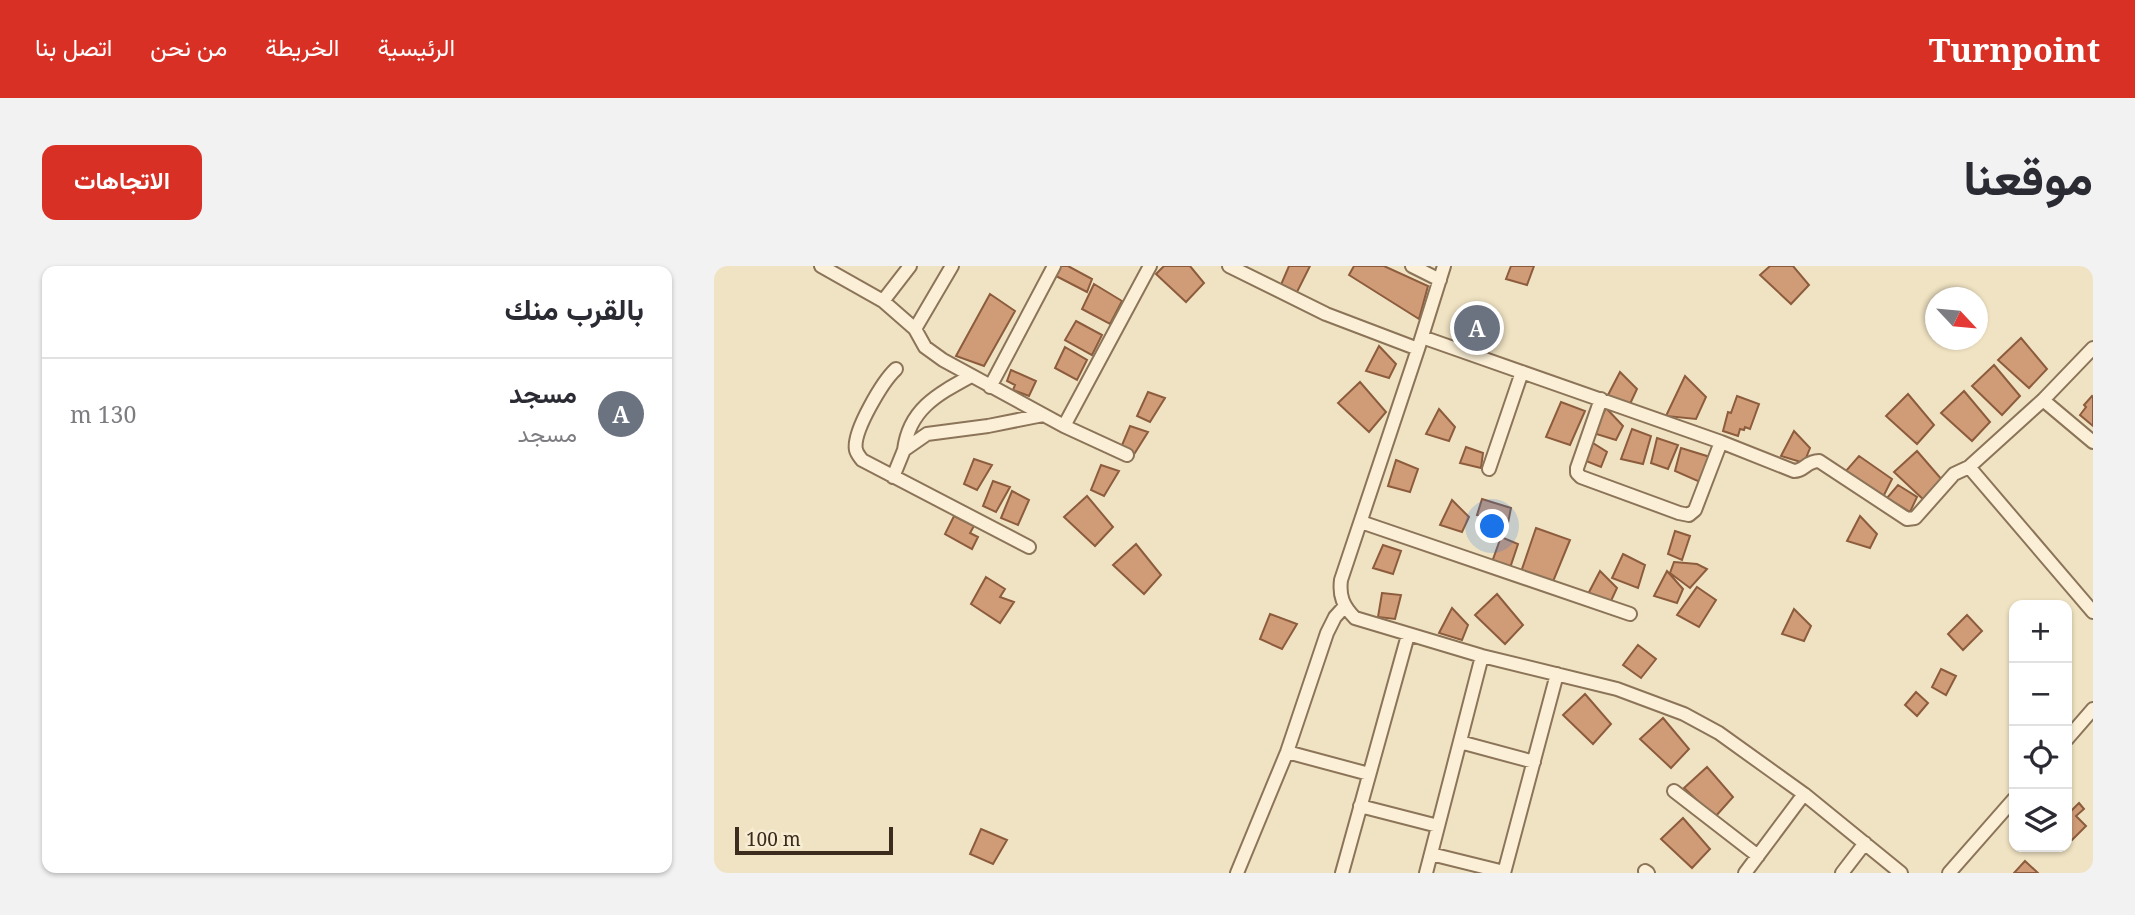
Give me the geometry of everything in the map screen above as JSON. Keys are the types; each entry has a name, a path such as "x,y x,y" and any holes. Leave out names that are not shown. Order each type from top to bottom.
{"street":[{"path":"821,266 883,302 915,329 925,347 943,360 1064,426 1126,455"},
{"path":"883,302 910,266"},
{"path":"915,329 952,266"},
{"path":"990,387 1054,266"},
{"path":"1064,426 1150,266"},
{"path":"1228,266 1326,314 1522,372 1721,442 1794,471 1814,461 1826,463 1907,519 1915,518 1954,474 1969,467 2043,400 2093,348"},
{"path":"1412,266 1440,279"},
{"path":"1444,266 1341,580 1339,595 1345,606 1355,618 1408,635 1617,689 1684,714 1719,733 1804,794 1901,873"},
{"path":"896,369 886,379 858,433 856,450 862,460 1029,547"},
{"path":"1489,469 1522,372"},
{"path":"893,477 918,412 936,395 971,376"},
{"path":"1601,399 1577,472 1581,477 1679,513 1689,514 1695,510 1721,442"},
{"path":"2043,400 2093,442"},
{"path":"904,450 927,434 1043,415"},
{"path":"1969,467 2093,612"},
{"path":"1361,522 1630,614"},
{"path":"1237,873 1287,752 1327,633 1335,617 1345,606"},
{"path":"1342,873 1408,635"},
{"path":"1426,873 1482,656"},
{"path":"1431,854 1504,872 1557,674"},
{"path":"2072,733 2093,709"},
{"path":"1460,742 1534,762"},
{"path":"1287,752 1369,774"},
{"path":"1674,791 1758,856"},
{"path":"1745,873 1804,794"},
{"path":"1949,873 2009,805"},
{"path":"1360,806 1438,825"},
{"path":"1842,873 1865,843"}],"building":[{"path":"1061,266 1068,266 1092,279 1087,292 1056,276"},
{"path":"1164,266 1190,266 1204,283 1186,302 1156,274"},
{"path":"1289,266 1310,266 1296,294 1280,287"},
{"path":"1354,266 1384,266 1428,286 1419,319 1349,275"},
{"path":"1511,266 1534,266 1527,285 1506,279"},
{"path":"1770,266 1793,266 1809,285 1791,304 1760,275"},
{"path":"1094,284 1122,301 1110,324 1082,309"},
{"path":"990,294 1015,311 984,366 956,356"},
{"path":"1476,312 1493,328 1477,345 1460,329"},
{"path":"1076,321 1102,335 1092,355 1065,340"},
{"path":"2021,338 2047,369 2029,388 1998,360"},
{"path":"1379,346 1396,364 1389,378 1366,371"},
{"path":"1065,347 1087,360 1077,380 1055,368"},
{"path":"1994,365 2020,396 2002,415 1972,386"},
{"path":"1011,370 1036,381 1029,396 1013,390 1015,385 1007,381"},
{"path":"1620,372 1637,389 1630,404 1607,397"},
{"path":"1685,376 1706,397 1696,419 1666,416"},
{"path":"1360,382 1386,412 1369,432 1338,403"},
{"path":"1964,391 1990,422 1972,441 1941,413"},
{"path":"1148,392 1165,398 1150,422 1137,416"},
{"path":"1908,394 1934,425 1917,444 1886,416"},
{"path":"1737,396 1759,404 1750,429 1740,429 1738,436 1723,431 1728,412 1731,413"},
{"path":"2093,397 2093,426 2080,415"},
{"path":"1561,402 1585,411 1570,445 1546,437"},
{"path":"1606,408 1623,426 1616,440 1593,433"},
{"path":"1439,409 1455,427 1449,441 1426,434"},
{"path":"1130,426 1148,432 1133,456 1120,450"},
{"path":"1632,429 1651,436 1643,464 1621,459"},
{"path":"1794,431 1810,448 1804,463 1781,456"},
{"path":"1657,438 1678,445 1668,469 1651,463"},
{"path":"1593,443 1607,452 1601,467 1586,461"},
{"path":"1466,447 1483,453 1481,468 1460,463"},
{"path":"1681,448 1710,457 1700,482 1675,471"},
{"path":"1917,451 1943,481 1925,501 1894,472"},
{"path":"1859,456 1892,479 1882,499 1845,472"},
{"path":"974,459 992,465 977,490 964,484"},
{"path":"1396,460 1418,469 1410,492 1388,486"},
{"path":"1101,465 1119,471 1104,496 1091,490"},
{"path":"993,481 1010,487 996,512 983,506"},
{"path":"1898,485 1917,497 1910,512 1887,498"},
{"path":"1012,491 1029,500 1018,525 1001,518"},
{"path":"1087,496 1113,527 1095,546 1064,517"},
{"path":"1482,499 1511,508 1508,523 1477,515"},
{"path":"1452,500 1469,517 1462,532 1440,525"},
{"path":"954,516 974,526 970,533 978,537 972,549 945,534"},
{"path":"1860,516 1877,534 1870,548 1847,541"},
{"path":"1536,528 1570,540 1552,584 1521,572"},
{"path":"1675,531 1690,536 1682,560 1668,554"},
{"path":"1501,537 1518,544 1510,568 1492,562"},
{"path":"1136,544 1161,575 1144,594 1113,565"},
{"path":"1383,545 1401,551 1393,574 1373,568"},
{"path":"1623,554 1645,565 1638,588 1612,578"},
{"path":"1674,562 1697,564 1707,569 1690,588 1670,573"},
{"path":"1600,571 1617,588 1610,603 1587,596"},
{"path":"1667,571 1683,589 1677,603 1654,596"},
{"path":"986,577 1005,589 1000,597 1014,602 1000,623 971,604"},
{"path":"1697,587 1716,600 1699,627 1677,615"},
{"path":"1382,593 1401,595 1395,619 1378,617"},
{"path":"1497,594 1523,625 1505,644 1475,615"},
{"path":"1452,608 1468,625 1462,640 1439,633"},
{"path":"1794,609 1811,626 1804,641 1782,634"},
{"path":"1270,614 1297,624 1282,649 1260,639"},
{"path":"1967,615 1982,631 1963,650 1948,634"},
{"path":"1638,645 1656,659 1641,678 1623,665"},
{"path":"1941,669 1956,676 1946,695 1932,687"},
{"path":"1916,692 1928,703 1917,716 1905,705"},
{"path":"1585,694 1611,724 1593,744 1563,715"},
{"path":"1663,718 1689,749 1671,768 1640,739"},
{"path":"1707,767 1733,797 1715,817 1684,788"},
{"path":"2079,803 2084,809 2076,816 2086,826 2072,840 2072,810"},
{"path":"1683,818 1710,849 1692,868 1661,839"},
{"path":"981,829 1007,840 993,864 970,854"},
{"path":"2025,861 2038,873 2014,873"}],"place":[{"name":"مسجد","path":"1477,328"}]}
